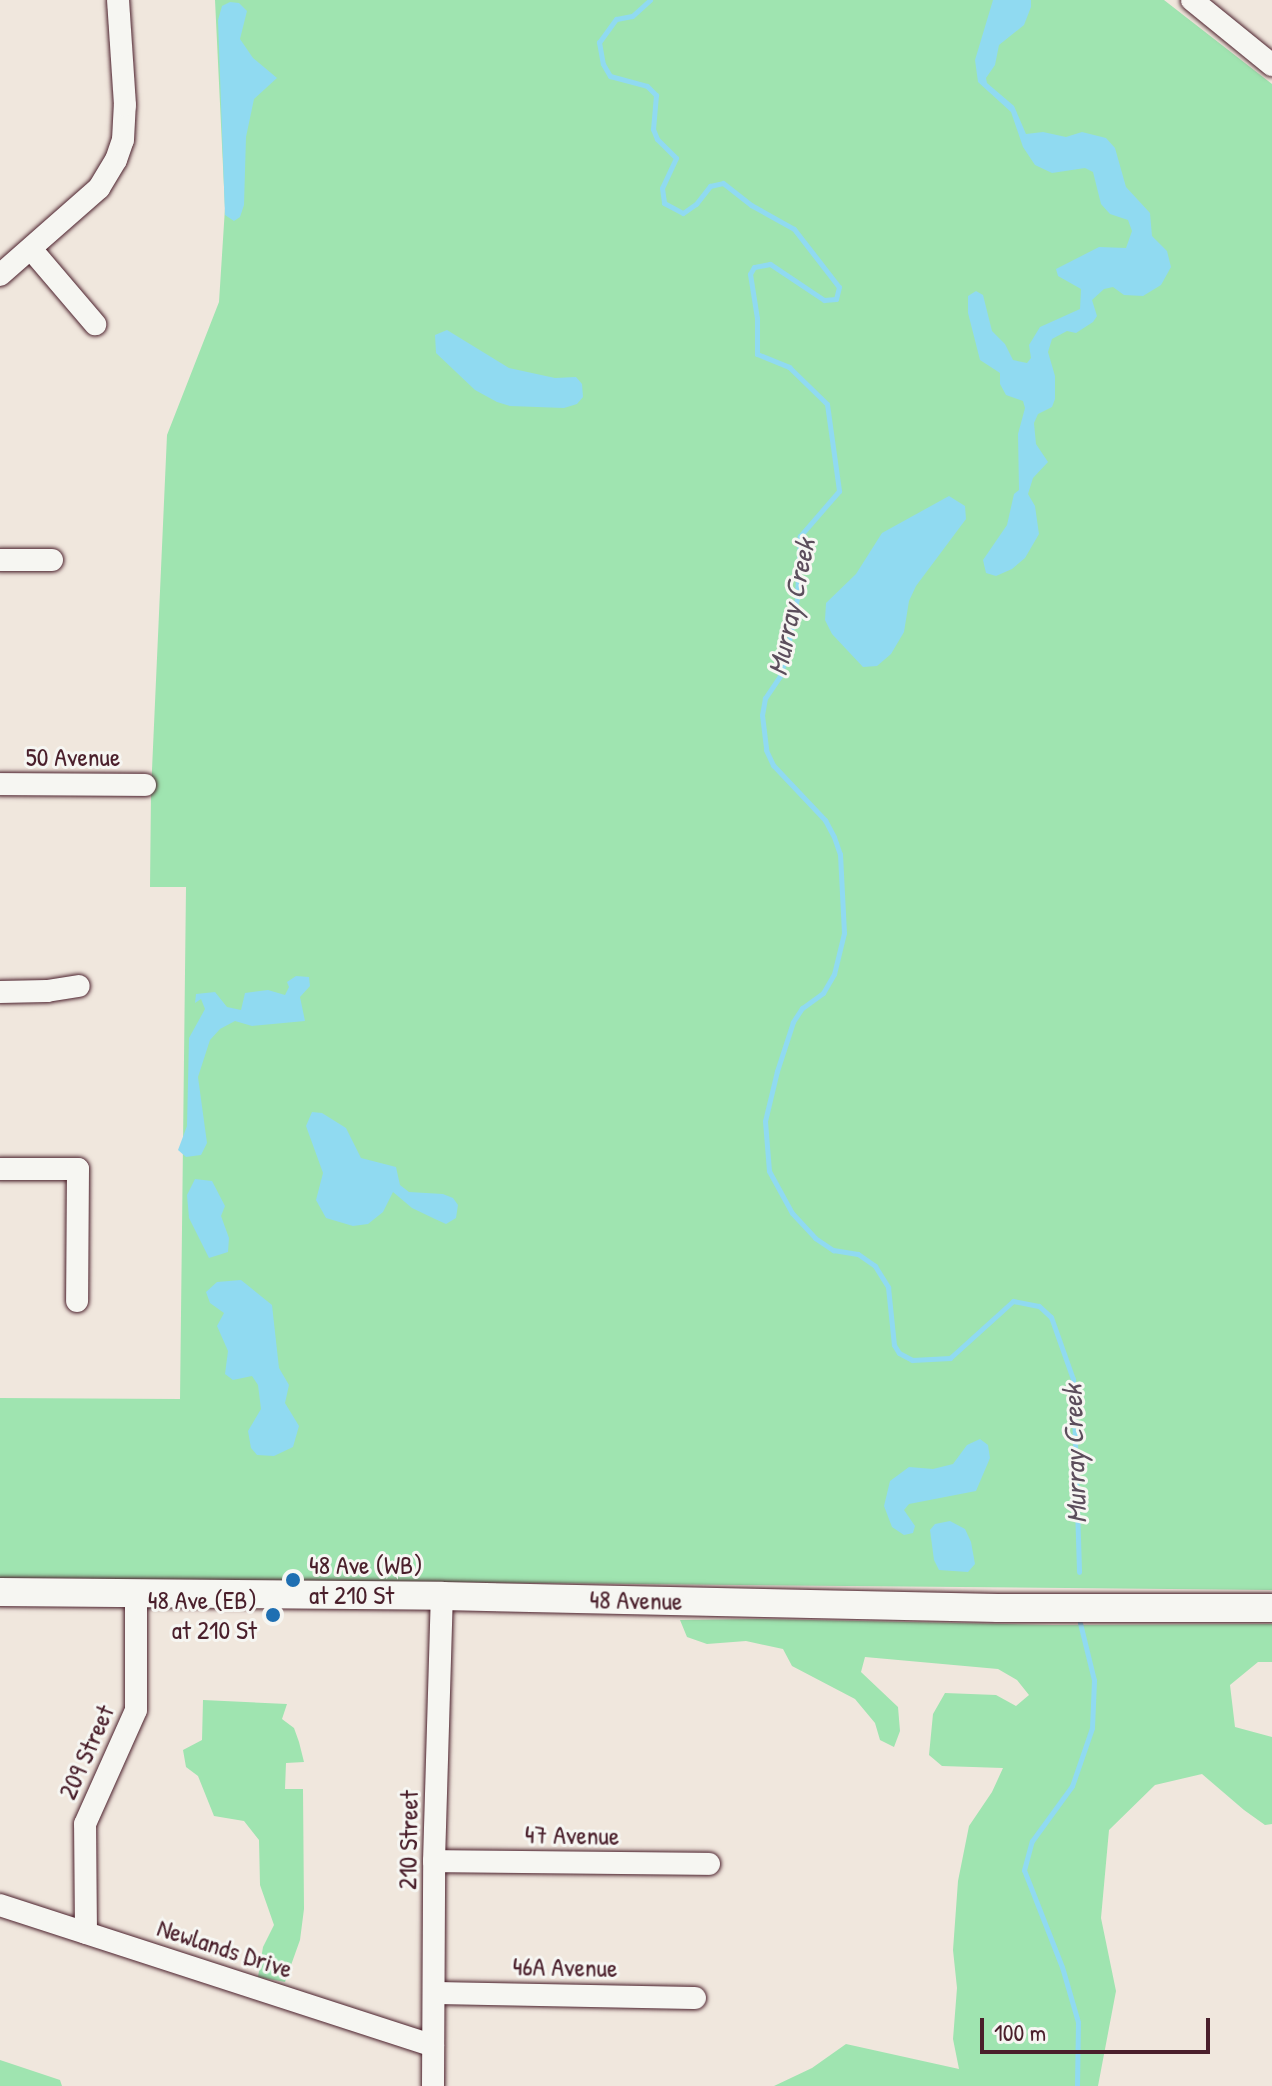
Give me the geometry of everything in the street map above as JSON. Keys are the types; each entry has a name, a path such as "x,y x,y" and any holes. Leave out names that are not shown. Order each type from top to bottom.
{"main road":[{"name":"48 Avenue","path":"0,1592 442,1596 982,1608 1272,1608"}],"street":[{"path":"0,275 99,188 116,160 123,140 125,105 118,0"},
{"path":"1192,0 1272,65"},
{"path":"31,249 95,324"},
{"path":"0,560 52,560"},
{"name":"50 Avenue","path":"0,784 145,785"},
{"path":"0,992 47,991 79,986"},
{"path":"0,1169 78,1169 77,1301"},
{"name":"209 Street","path":"86,1933 85,1824 136,1710 136,1593"},
{"name":"210 Street","path":"433,2086 434,1861 442,1596"},
{"name":"47 Avenue","path":"434,1861 709,1864"},
{"name":"Newlands Drive","path":"0,1905 433,2046"},
{"name":"46A Avenue","path":"435,1993 695,1998"}],"green space":[{"path":"215,0 1164,0 1272,84 1272,1590 0,1578 0,1398 180,1399 186,887 150,887 151,792 167,435 219,302 225,208"},
{"path":"680,1620 1053,1625 1272,1624 1272,1662 1258,1662 1230,1685 1235,1727 1272,1737 1272,1824 1265,1825 1244,1810 1202,1774 1155,1785 1109,1830 1101,1918 1116,1991 1098,2086 774,2086 812,2068 846,2044 959,2069 953,2039 957,1988 953,1950 958,1881 969,1826 992,1792 1003,1768 942,1766 929,1755 933,1714 945,1693 996,1695 1016,1706 1029,1695 1017,1680 998,1669 865,1657 861,1672 898,1707 900,1731 894,1747 880,1740 875,1723 855,1699 792,1666 783,1649 746,1641 707,1644 687,1637"},
{"path":"203,1700 287,1704 282,1719 294,1728 299,1742 304,1762 286,1763 285,1789 303,1789 304,1909 300,1940 285,1982 258,1977 263,1947 274,1925 260,1885 259,1840 244,1821 214,1816 198,1776 186,1767 183,1750 202,1740"},
{"path":"0,2060 60,2080 62,2086 0,2086"}],"water":[{"path":"993,0 1031,0 1031,7 1024,25 999,45 995,65 986,78 987,83 1014,106 1026,134 1043,132 1066,137 1082,132 1106,138 1115,148 1126,187 1150,213 1152,236 1167,251 1171,267 1161,285 1143,296 1124,295 1113,287 1104,289 1092,300 1097,316 1093,322 1076,333 1067,331 1052,339 1048,352 1055,376 1055,399 1052,407 1038,414 1034,423 1036,444 1048,462 1033,478 1028,494 1035,506 1039,534 1025,558 1012,569 996,576 986,573 983,560 1007,525 1014,494 1019,490 1018,434 1025,408 1023,401 1006,395 1000,384 1000,373 980,360 968,313 968,296 976,291 983,295 992,331 1005,344 1013,360 1027,363 1031,358 1029,345 1040,327 1080,309 1081,289 1058,276 1056,269 1099,247 1126,248 1132,231 1128,220 1110,214 1101,204 1093,172 1085,168 1052,173 1035,165 1023,147 1011,112 978,82 975,60"},
{"path":"230,2 239,3 247,11 240,39 253,58 277,78 254,99 246,137 244,205 240,217 234,221 225,215 218,20 222,6"},
{"path":"447,330 509,368 555,378 576,377 582,384 583,397 577,404 564,408 510,406 497,402 475,390 436,353 435,335"},
{"path":"949,496 965,506 966,519 916,586 909,601 904,632 891,654 877,666 863,667 832,634 825,620 826,603 856,574 882,533"},
{"path":"296,976 309,977 310,986 300,997 305,1021 252,1026 235,1021 220,1029 210,1040 198,1077 207,1143 201,1155 186,1157 178,1150 187,1126 189,1038 205,1009 201,999 195,1003 196,994 215,992 227,1007 241,1010 245,993 268,990 285,995 289,987 287,982"},
{"path":"312,1112 322,1113 346,1128 361,1158 396,1167 400,1185 409,1192 443,1194 453,1198 458,1205 456,1218 446,1224 412,1208 393,1192 383,1212 368,1224 353,1226 326,1218 316,1200 323,1173 306,1126"},
{"path":"195,1179 212,1181 225,1206 221,1216 229,1238 228,1252 209,1258 189,1218 187,1195"},
{"path":"241,1280 272,1305 279,1368 289,1385 285,1403 299,1426 293,1447 274,1456 257,1455 251,1448 248,1431 261,1409 258,1385 252,1376 233,1380 225,1374 228,1351 217,1326 224,1313 210,1303 206,1292 217,1282"},
{"path":"980,1439 988,1445 990,1458 976,1491 909,1504 904,1510 915,1526 913,1533 904,1535 892,1527 884,1506 890,1481 909,1467 933,1469 953,1464 967,1445"},
{"path":"950,1521 965,1529 971,1542 975,1564 968,1572 939,1570 934,1560 930,1530 935,1524"}],"waterway":[{"name":"Murray Creek","path":"650,0 632,16 616,19 599,42 603,64 610,76 647,86 656,95 653,129 657,139 676,158 662,188 664,203 683,213 696,204 710,186 723,183 751,205 794,229 839,287 836,299 824,300 770,264 754,267 750,274 757,318 757,354 789,367 827,404 839,491 800,536 797,598 786,657 780,676 765,698 762,715 766,750 773,765 825,820 834,837 840,854 844,933 834,974 823,993 802,1008 793,1022 777,1071 765,1121 769,1171 792,1213 815,1238 833,1250 858,1254 875,1266 888,1287 894,1345 899,1353 912,1360 950,1358 1013,1301 1039,1306 1051,1317 1073,1379 1079,1572"},
{"name":"Murray Creek","path":"1077,2086 1078,2022 1062,1967 1024,1870 1032,1841 1072,1786 1092,1728 1094,1680 1080,1623"}],"place":[{"name":"48 Ave (WB) at 210 St","path":"293,1580"},
{"name":"48 Ave (EB) at 210 St","path":"273,1615"}]}
